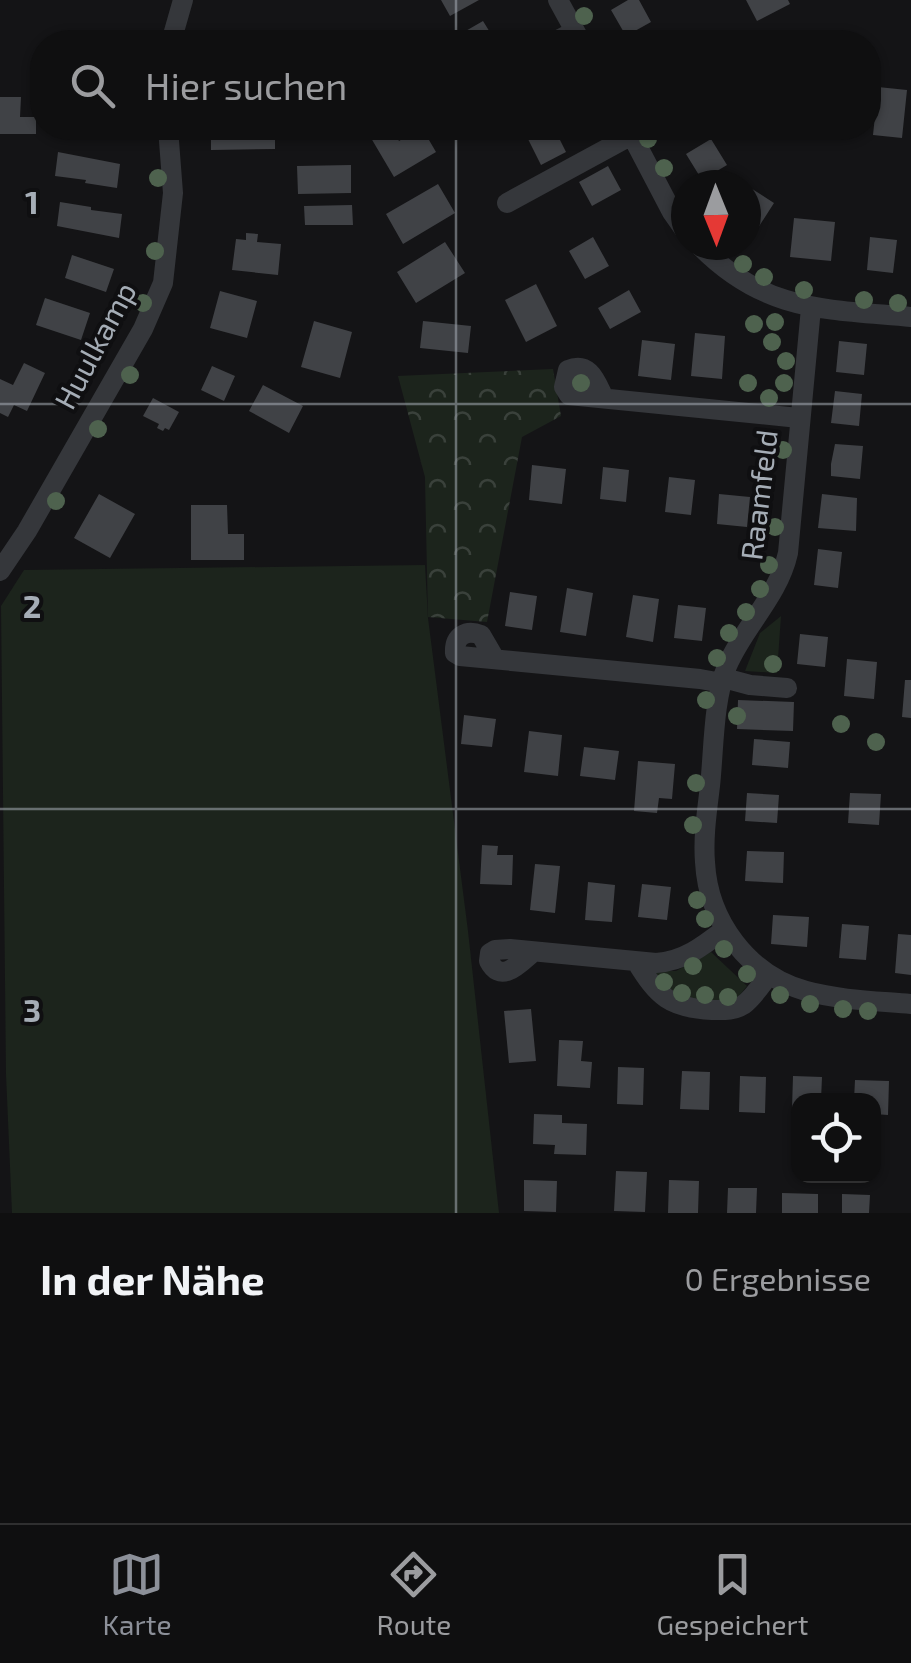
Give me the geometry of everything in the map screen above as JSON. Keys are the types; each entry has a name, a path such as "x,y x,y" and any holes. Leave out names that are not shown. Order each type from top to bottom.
{"street":[{"path":"174,30 183,0"},
{"path":"558,0 574,30"},
{"name":"Huulkamp","path":"0,571 28,531 143,329 163,282 173,193 169,140"},
{"path":"507,203 615,140"},
{"path":"635,140 671,210"},
{"path":"715,260 758,290 811,308 911,317"},
{"name":"Raamfeld","path":"811,308 784,570 735,651 723,681 706,818 704,860 708,888 725,929 739,949 769,975 807,992 911,1004"},
{"name":"Raamfeld","path":"604,398 799,418"},
{"path":"495,659 787,688"},
{"path":"534,952 636,962 677,961 725,929"},
{"path":"636,962 660,992 684,1008 738,1008 769,975"}],"green space":[{"path":"553,369 561,416 522,437 487,622 428,617 425,477 398,376"},
{"path":"425,565 428,618 499,1213 12,1213 6,1074 1,606 24,570"},
{"path":"781,616 777,673 745,671 760,633"},
{"path":"711,952 747,986 734,1002 683,1005 653,974 676,971"}],"building":[{"path":"441,0 479,0 450,16"},
{"path":"628,0 639,0 651,22 637,30 623,30 611,10"},
{"path":"746,0 788,0 790,4 757,21"},
{"path":"483,21 489,30 467,30"},
{"path":"881,87 907,90 902,138 881,136"},
{"path":"0,97 21,97 20,117 30,117 30,134 0,134"},
{"path":"211,140 275,140 275,149 211,150"},
{"path":"372,140 429,140 436,152 394,177"},
{"path":"528,140 560,140 566,152 541,165"},
{"path":"712,140 727,165 719,170 696,170 686,154"},
{"path":"58,152 120,164 117,188 55,176"},
{"path":"351,165 351,193 298,194 297,166"},
{"path":"608,166 621,190 592,206 579,182"},
{"path":"438,184 455,213 403,244 386,214"},
{"path":"761,195 774,203 761,223"},
{"path":"60,202 122,214 119,238 57,226"},
{"path":"352,205 353,225 305,225 304,206"},
{"path":"794,218 835,222 831,261 790,257"},
{"path":"246,233 258,234 257,242 281,244 278,275 232,270 236,239 246,240"},
{"path":"593,237 609,266 585,279 569,251"},
{"path":"870,237 897,240 893,273 867,270"},
{"path":"445,242 465,273 416,303 397,272"},
{"path":"72,255 114,269 106,292 65,278"},
{"path":"536,284 557,326 526,342 505,300"},
{"path":"629,290 641,312 610,329 598,308"},
{"path":"220,291 257,301 247,338 210,328"},
{"path":"45,298 90,313 81,340 36,325"},
{"path":"314,321 352,332 340,378 301,367"},
{"path":"423,321 471,326 468,353 420,348"},
{"path":"695,333 725,336 722,379 691,376"},
{"path":"642,340 675,344 671,380 638,376"},
{"path":"839,341 867,344 864,375 836,372"},
{"path":"24,363 45,373 27,411 14,405 8,417 0,413 0,379 13,385"},
{"path":"212,366 235,376 224,401 201,390"},
{"path":"263,385 303,406 289,433 249,411"},
{"path":"835,391 862,394 859,426 831,423"},
{"path":"153,398 179,412 169,430 157,428 159,424 143,416"},
{"path":"835,444 863,446 860,479 831,476"},
{"path":"532,465 566,469 562,504 529,500"},
{"path":"603,467 629,470 626,502 600,499"},
{"path":"669,477 695,480 691,515 665,512"},
{"path":"99,494 135,514 110,558 74,538"},
{"path":"719,494 750,497 747,527 717,524"},
{"path":"822,494 857,498 856,531 818,528"},
{"path":"191,505 227,505 228,534 244,534 244,560 191,560"},
{"path":"818,549 842,552 838,588 814,585"},
{"path":"567,588 593,593 586,636 560,632"},
{"path":"510,592 537,596 532,630 505,626"},
{"path":"633,595 659,599 653,642 626,637"},
{"path":"678,605 706,608 702,641 674,638"},
{"path":"800,634 828,637 825,667 797,664"},
{"path":"847,659 877,662 874,699 844,696"},
{"path":"905,680 911,680 911,718 902,717"},
{"path":"738,700 794,702 793,731 737,729"},
{"path":"464,715 496,719 492,747 461,744"},
{"path":"529,731 562,735 558,776 524,772"},
{"path":"754,739 790,742 788,768 752,765"},
{"path":"584,747 619,751 615,780 580,776"},
{"path":"638,761 675,764 672,799 659,798 657,813 634,811"},
{"path":"747,793 779,795 777,823 745,821"},
{"path":"850,793 881,794 879,825 848,823"},
{"path":"482,845 498,846 497,855 513,855 512,885 480,884"},
{"path":"747,851 784,852 783,883 745,881"},
{"path":"535,864 560,866 555,913 530,910"},
{"path":"588,882 615,885 612,922 585,920"},
{"path":"642,884 671,887 667,920 638,917"},
{"path":"773,915 809,917 807,947 771,944"},
{"path":"842,924 869,926 866,960 839,958"},
{"path":"898,934 911,935 911,975 895,973"},
{"path":"531,1009 536,1061 509,1063 504,1011"},
{"path":"559,1040 583,1041 581,1061 592,1062 590,1088 557,1086"},
{"path":"618,1067 644,1068 643,1105 617,1104"},
{"path":"682,1071 710,1072 709,1110 680,1109"},
{"path":"740,1076 766,1077 765,1113 739,1112"},
{"path":"793,1076 822,1077 821,1093 792,1093"},
{"path":"855,1080 889,1081 888,1115 881,1114 881,1093 854,1093"},
{"path":"534,1114 562,1115 562,1123 587,1124 586,1155 554,1154 555,1145 533,1144"},
{"path":"616,1171 647,1172 645,1212 614,1211"},
{"path":"524,1180 557,1181 556,1212 524,1211"},
{"path":"669,1180 699,1181 698,1213 668,1213"},
{"path":"728,1188 757,1188 756,1213 727,1213"},
{"path":"782,1193 818,1194 818,1213 782,1213"},
{"path":"842,1194 870,1195 869,1213 842,1213"}]}
